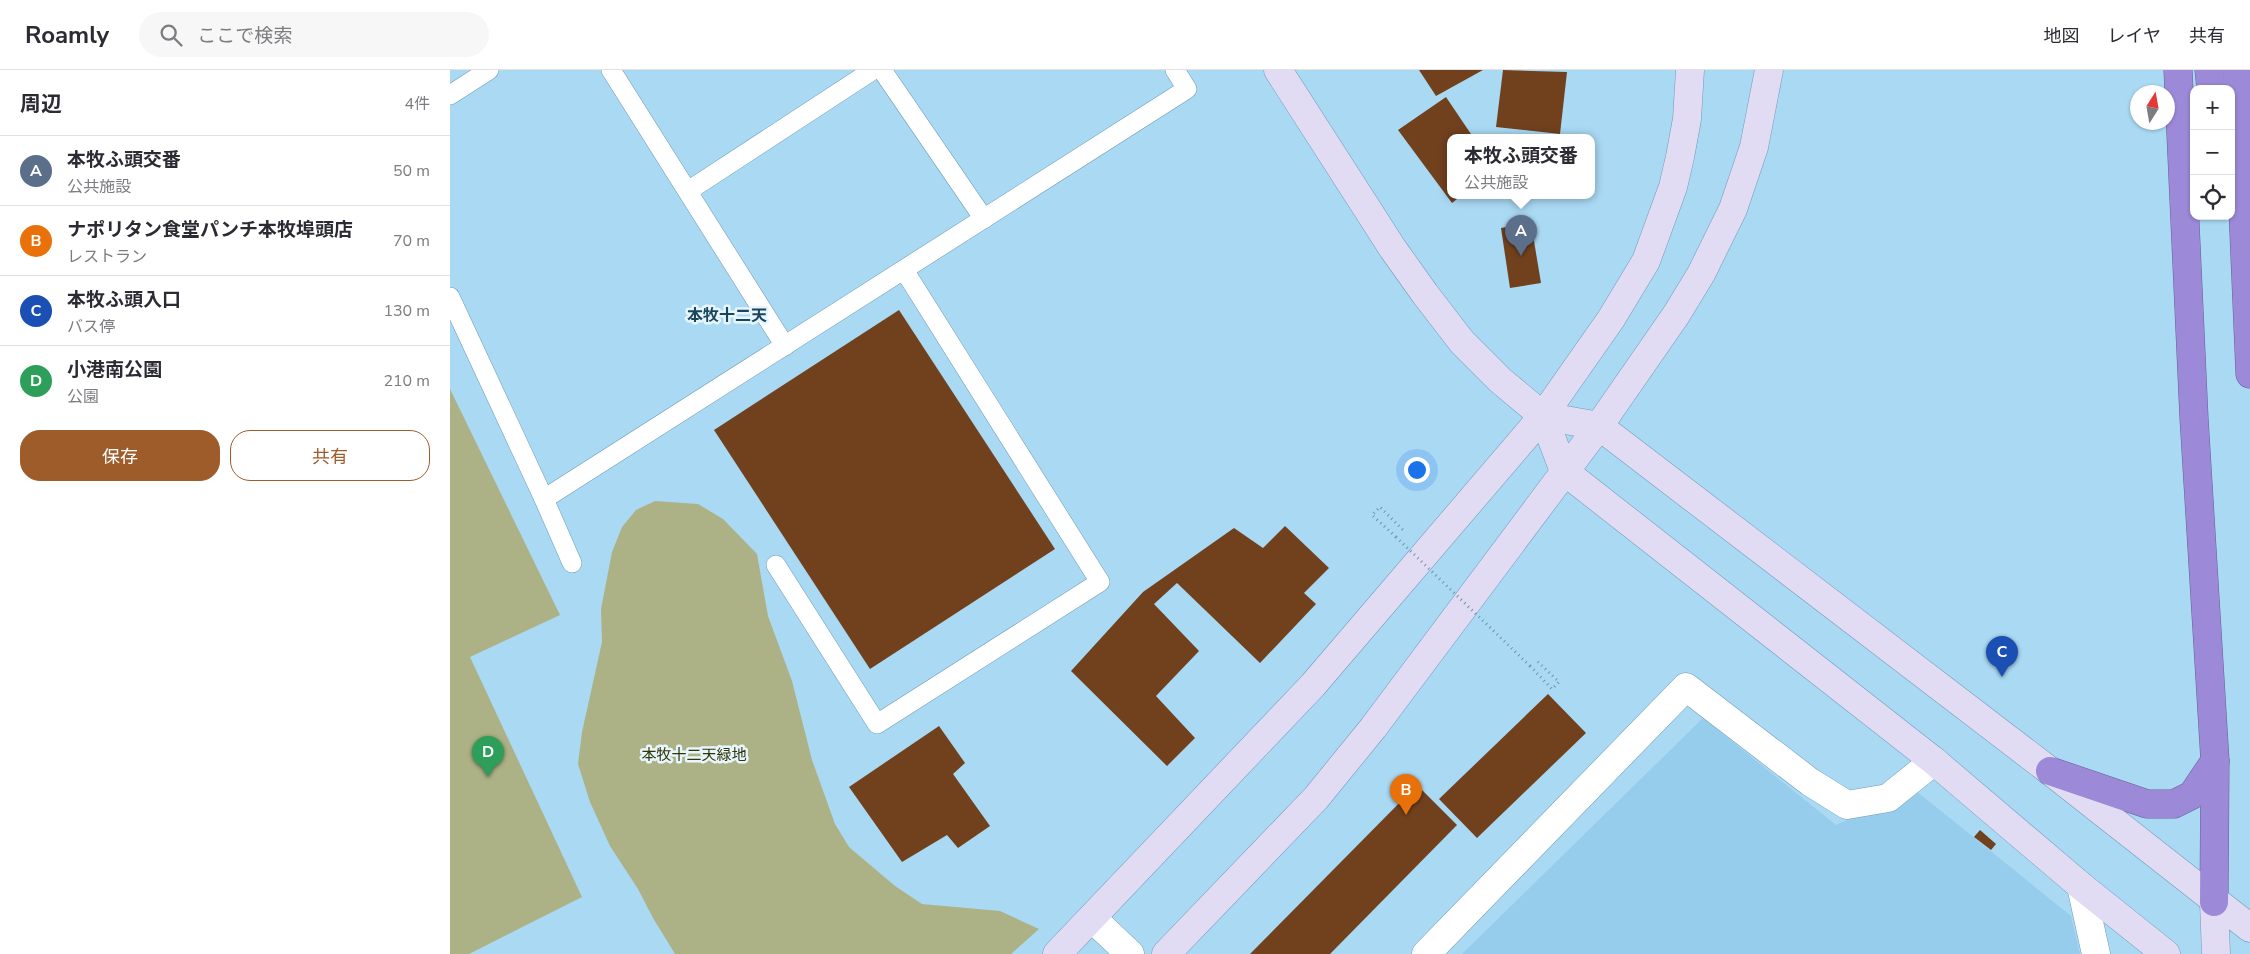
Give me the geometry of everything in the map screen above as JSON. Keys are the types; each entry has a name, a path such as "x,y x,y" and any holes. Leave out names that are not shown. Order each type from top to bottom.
{"highway":[{"path":"2178,70 2194,418 2214,761 2214,902"},
{"path":"2209,70 2211,85"},
{"path":"2237,70 2250,374"},
{"path":"2228,220 2250,392"},
{"path":"2050,771 2147,804 2174,804 2192,795 2214,761"}],"street":[{"path":"1278,70 1393,249 1425,294 1462,342 1500,380 1543,416 1564,471 1934,761 2081,886 2166,954"},
{"path":"1058,954 1313,685 1543,416 1611,319 1646,261 1673,187 1680,157 1687,120 1690,70"},
{"path":"1166,954 1316,798 1426,658 1599,426 1676,315 1718,242 1736,202 1754,147 1768,70"},
{"path":"1543,416 1599,426 2050,771 2214,902 2250,928"},
{"path":"1426,954 1686,686 1810,782 1847,805 1888,798 1934,761"},
{"path":"2081,886 2096,954"},
{"path":"2214,902 2216,954"},
{"path":"1092,918 1130,954"}],"lane":[{"path":"450,95 489,70"},
{"path":"611,70 785,346"},
{"path":"688,191 873,70"},
{"path":"882,70 984,219"},
{"path":"544,498 1188,90 1175,70"},
{"path":"776,566 876,724 1100,582 904,270"},
{"path":"450,297 544,498 572,563"}],"path":[{"path":"1403,530 1380,507 1372,514 1552,689 1559,682 1536,660"}],"shaded area":[{"path":"1703,718 1836,825 1915,790 2071,916 2080,954 1462,954"}],"green space":[{"path":"450,389 560,615 470,657 582,897 469,954 450,954"},
{"name":"本牧十二天緑地","path":"655,501 698,504 723,519 757,554 768,616 792,681 812,760 835,824 849,847 895,886 922,904 1000,911 1039,929 1011,954 675,954 638,889 610,846 590,802 578,764 582,732 602,642 601,609 612,552 622,527 636,510"}],"building":[{"path":"1419,70 1483,70 1436,96"},
{"path":"1503,70 1567,72 1560,134 1496,127"},
{"path":"1446,97 1471,134 1447,134 1447,196 1398,130"},
{"path":"1449,199 1457,199 1452,203"},
{"path":"1531,223 1541,283 1510,288 1501,228"},
{"path":"899,310 1055,549 870,669 714,430"},
{"path":"1285,526 1329,568 1304,593 1316,604 1260,663 1177,583 1154,604 1199,651 1156,696 1195,738 1167,766 1071,671 1143,592 1234,528 1263,548"},
{"path":"1548,694 1586,733 1477,838 1439,799"},
{"path":"939,726 965,763 953,774 990,826 958,848 947,835 902,862 849,787"},
{"path":"1417,785 1457,825 1330,954 1250,954"},
{"path":"1980,830 1996,844 1991,850 1974,837"}],"place":[{"name":"本牧ふ頭交番","path":"1521,256"},
{"name":"本牧ふ頭入口","path":"2002,677"},
{"name":"小港南公園","path":"488,777"},
{"name":"ナポリタン食堂パンチ本牧埠頭店","path":"1406,815"}],"district":[{"name":"本牧十二天","path":"727,315"}]}
